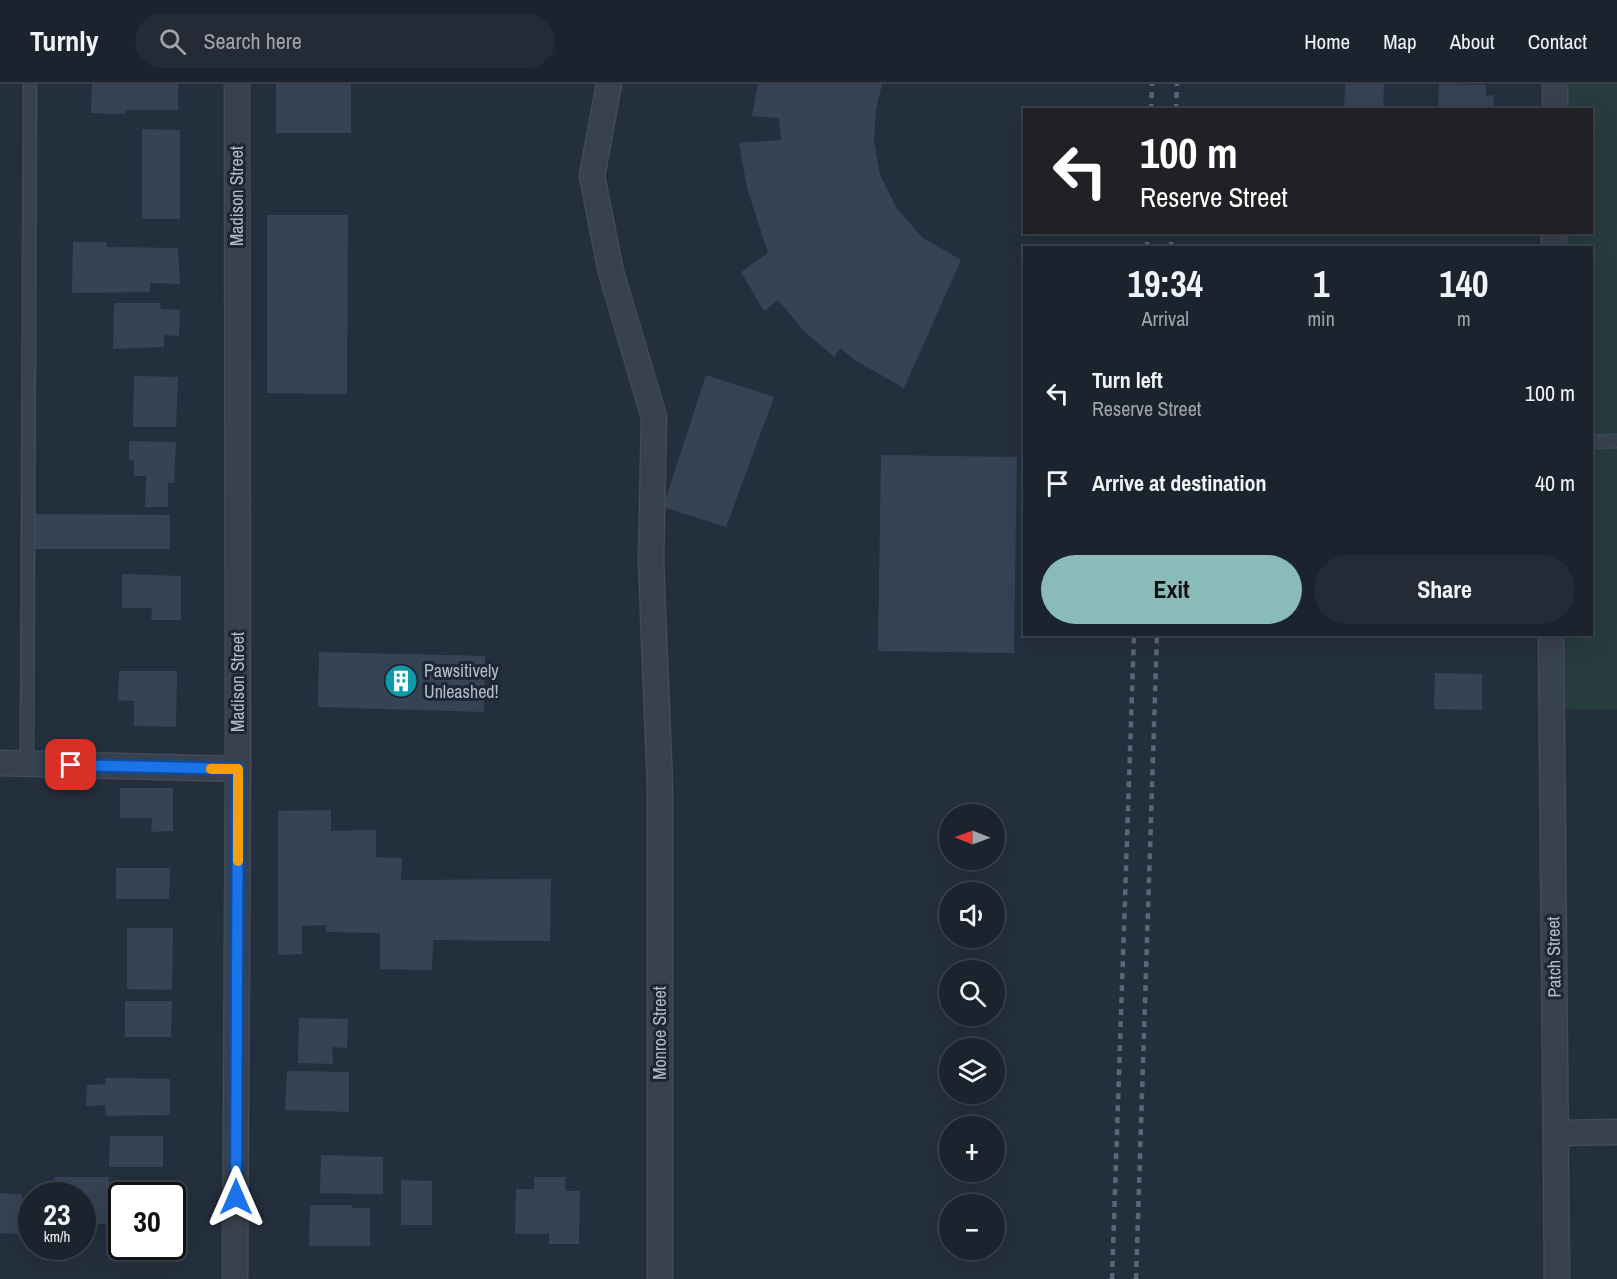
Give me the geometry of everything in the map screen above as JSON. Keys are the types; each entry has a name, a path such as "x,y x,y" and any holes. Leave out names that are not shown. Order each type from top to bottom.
{"street":[{"name":"Madison Street","path":"236,1279 237,84"},
{"name":"Monroe Street","path":"609,84 592,176 611,272 654,417 651,562 660,788 660,1279"},
{"path":"1555,84 1555,108"},
{"name":"Patch Street","path":"1551,636 1557,1279"},
{"path":"0,763 238,769"},
{"path":"1556,1133 1617,1132"}],"lane":[{"path":"27,764 30,84"},
{"path":"1593,442 1617,441"}],"green space":[{"path":"1555,84 1617,84 1617,710 1550,709 1551,636 1593,636 1593,246 1554,246 1554,234 1593,234 1593,108 1555,108"}],"building":[{"path":"92,84 178,84 178,110 125,110 125,114 91,113"},
{"path":"276,84 351,84 351,133 276,133"},
{"path":"758,84 882,84 876,109 874,140 880,175 897,209 923,238 961,260 904,388 856,361 840,348 834,357 805,332 778,300 764,311 741,272 768,253 747,188 739,143 781,140 779,118 752,116"},
{"path":"1345,84 1384,84 1383,108 1344,108"},
{"path":"1439,84 1486,85 1486,96 1494,95 1493,108 1438,108"},
{"path":"142,129 180,130 180,219 142,219"},
{"path":"267,215 348,215 347,394 267,393"},
{"path":"73,242 106,242 107,247 178,248 180,284 150,283 150,292 72,293"},
{"path":"114,303 160,303 161,309 180,310 179,336 164,335 164,347 113,349"},
{"path":"706,375 774,397 726,527 663,507"},
{"path":"134,376 178,377 176,427 133,427"},
{"path":"129,441 176,442 174,483 168,483 168,507 145,507 146,476 134,476 134,460 129,460"},
{"path":"881,455 1017,457 1014,653 878,651"},
{"path":"35,514 170,515 170,549 35,549"},
{"path":"122,574 181,576 181,620 151,620 152,608 122,608"},
{"name":"Pawsitively Unleashed!","path":"319,652 485,656 484,712 318,707"},
{"path":"119,671 177,671 176,727 134,726 134,701 118,700"},
{"path":"1435,673 1482,674 1482,710 1434,709"},
{"path":"120,788 173,788 173,831 151,832 152,818 120,818"},
{"path":"331,810 331,831 376,830 376,857 402,858 401,880 551,879 550,941 433,940 432,970 380,969 380,933 326,932 326,925 302,926 302,954 278,955 278,811"},
{"path":"116,868 170,868 169,899 116,899"},
{"path":"127,928 173,928 172,990 127,989"},
{"path":"125,1001 172,1001 171,1037 125,1037"},
{"path":"299,1018 348,1019 347,1048 332,1047 333,1064 298,1063"},
{"path":"287,1071 349,1072 349,1112 285,1110"},
{"path":"105,1078 170,1079 170,1115 106,1116 105,1105 86,1106 87,1085 106,1084"},
{"path":"110,1136 163,1136 163,1167 109,1167"},
{"path":"321,1155 383,1157 383,1194 320,1193"},
{"path":"54,1177 109,1177 108,1224 96,1224 96,1182 54,1182"},
{"path":"534,1177 565,1177 566,1191 580,1191 579,1244 549,1244 549,1234 515,1234 516,1189 534,1189"},
{"path":"401,1180 432,1181 432,1225 401,1225"},
{"path":"0,1193 18,1194 18,1234 0,1233"},
{"path":"310,1205 353,1205 352,1208 370,1208 370,1246 309,1246"}],"railway":[{"path":"1151,108 1152,84"},
{"path":"1176,108 1177,84"},
{"path":"1147,246 1148,234"},
{"path":"1171,246 1172,234"},
{"path":"1112,1279 1134,636"},
{"path":"1136,1279 1157,636"}],"slow traffic":[{"path":"211,769 238,769 238,861"}],"place":[{"name":"Pawsitively Unleashed!","path":"401,681"}],"route":[{"path":"71,765 238,769 236,1197"}]}
